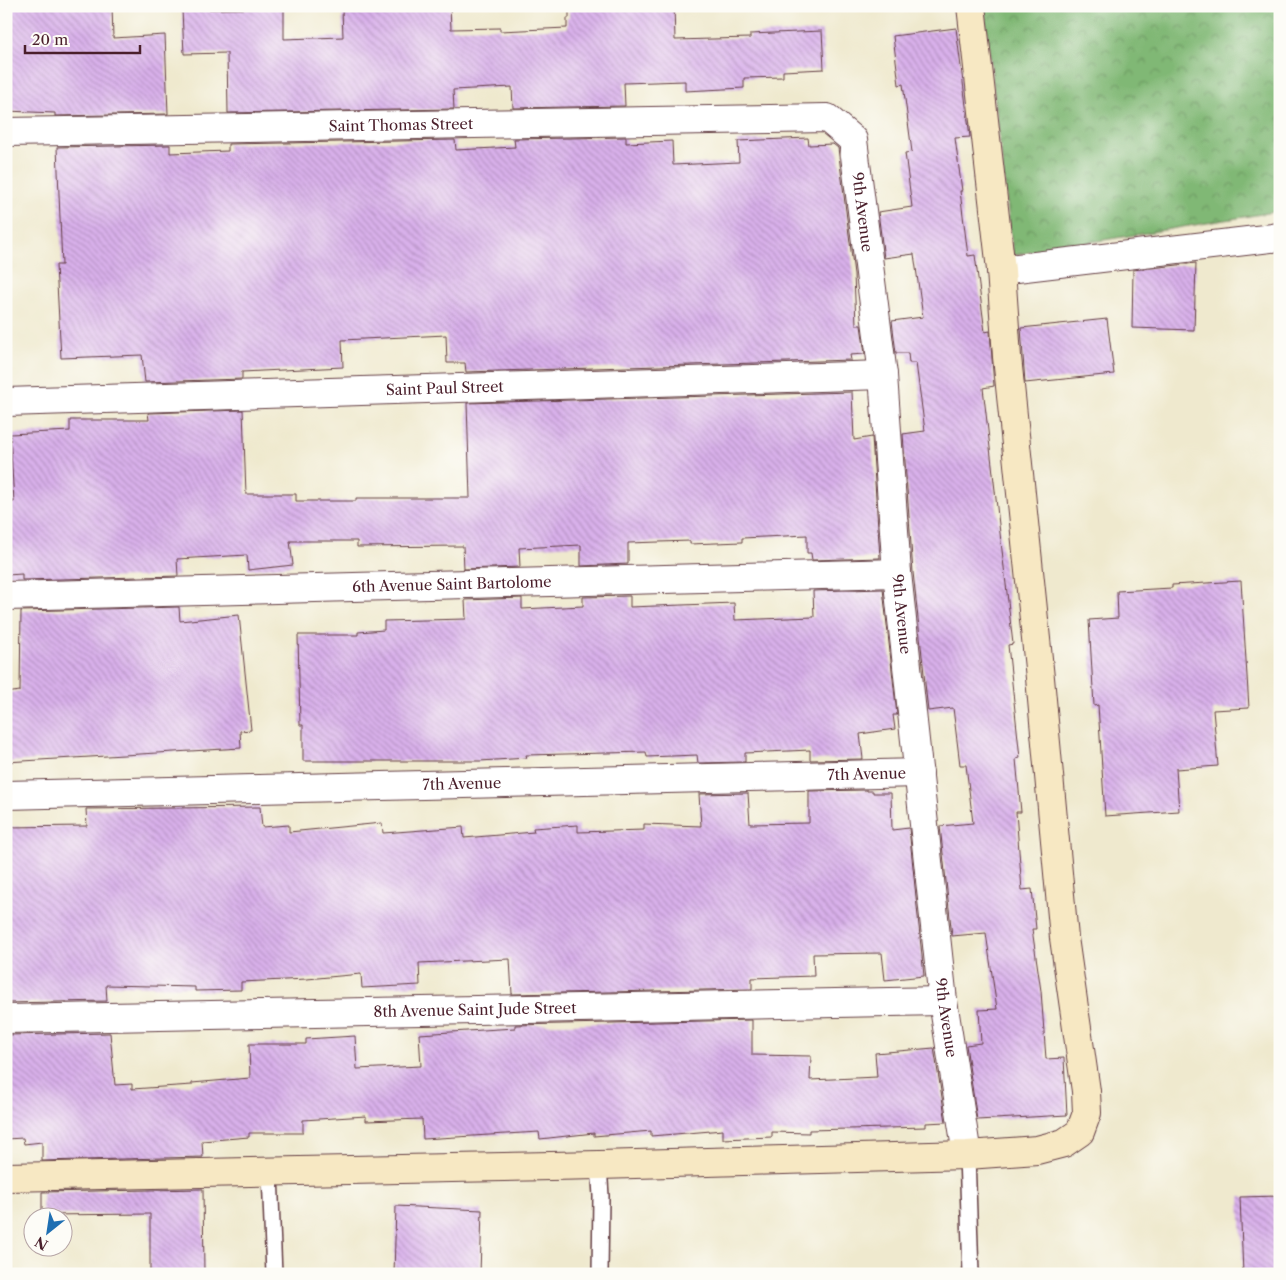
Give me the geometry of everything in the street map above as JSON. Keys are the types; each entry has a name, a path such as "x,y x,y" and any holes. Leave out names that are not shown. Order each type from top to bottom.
{"street":[{"path":"6,1177 270,1173 967,1155 1037,1150 1064,1143 1080,1132 1087,1113 1084,1081 1064,938 1040,678 1007,357 1001,270 972,6"},
{"name":"Saint Thomas Street","path":"6,132 795,118"},
{"name":"9th Avenue","path":"795,118 826,118 853,140 883,375 897,573 943,1001 967,1155"},
{"path":"1001,270 1280,237"},
{"name":"Saint Paul Street","path":"6,402 883,375"},
{"name":"6th Avenue Saint Bartolome","path":"6,596 897,573"},
{"name":"7th Avenue","path":"6,795 919,773"},
{"name":"8th Avenue Saint Jude Street","path":"6,1019 943,1001"}],"lane":[{"path":"967,1155 972,1274"},
{"path":"599,1165 601,1196 600,1274"},
{"path":"270,1173 274,1274"}],"green space":[{"path":"984,6 1280,6 1280,211 1013,255"}],"building":[{"path":"6,6 112,6 113,38 165,35 168,114 55,116 55,113 6,111"},
{"path":"450,6 451,29 500,28 500,31 567,28 569,6 674,6 675,40 750,38 750,34 822,31 824,69 783,71 783,77 744,78 744,88 685,91 685,81 624,83 625,106 513,108 512,87 453,90 454,109 228,113 227,53 184,54 182,10 284,8 284,39 343,37 342,9"},
{"path":"956,28 970,137 955,138 962,191 960,191 968,256 975,255 985,332 990,331 994,386 983,388 1013,644 1008,645 1020,758 1016,759 1021,812 1016,812 1022,890 1032,889 1036,929 1032,929 1041,991 1046,1059 1064,1058 1067,1115 977,1120 966,1045 981,1043 979,1010 997,1009 986,933 952,936 940,826 973,823 966,765 960,765 953,708 928,711 913,572 903,434 925,431 916,363 909,363 908,353 896,353 892,321 923,317 914,254 884,258 878,212 912,207 905,153 912,152 903,84 899,85 893,36"},
{"path":"626,137 626,143 672,141 673,165 739,162 738,141 808,138 809,145 833,144 838,148 854,274 856,325 861,325 865,354 850,355 851,360 466,372 465,363 447,363 446,335 342,340 343,367 242,372 242,379 145,382 142,355 61,358 56,265 62,265 57,147 170,145 170,153 228,151 228,144 455,140 456,150 515,147 514,139"},
{"path":"1196,263 1194,330 1132,328 1133,270"},
{"path":"1107,319 1114,374 1025,383 1021,328"},
{"path":"852,392 854,440 872,437 880,558 812,560 811,553 807,553 807,535 742,538 742,542 690,544 690,541 628,543 628,564 581,566 581,545 519,548 520,567 464,569 463,546 357,547 357,541 290,541 293,565 248,570 247,555 177,559 178,576 22,580 22,574 7,575 6,502 14,502 10,434 70,431 70,420 149,420 148,413 243,410 246,494 296,494 296,501 356,501 356,498 470,498 467,403"},
{"path":"1241,581 1249,708 1213,710 1218,766 1176,769 1179,811 1105,816 1098,705 1094,706 1089,620 1118,618 1117,591 1172,588 1172,585"},
{"path":"883,589 897,715 893,715 895,729 860,734 863,759 810,760 810,750 745,753 745,762 698,763 697,755 647,757 646,752 526,755 527,758 480,761 303,761 303,725 300,725 298,635 358,635 358,632 384,630 384,621 466,619 465,600 522,598 522,609 583,606 583,597 630,596 630,607 734,603 735,620 814,617 813,591"},
{"path":"179,607 180,621 239,615 251,730 240,731 241,748 6,762 6,693 20,691 21,611"},
{"path":"809,791 873,791 873,793 891,793 892,830 909,828 924,976 885,980 882,953 813,954 814,976 752,978 752,989 512,994 510,959 419,963 420,985 362,988 361,974 241,982 241,990 195,991 195,987 106,985 107,1001 6,1003 6,827 87,826 86,809 260,807 262,827 289,825 289,832 382,823 383,833 463,827 464,838 534,832 533,828 578,825 578,832 644,830 644,824 701,826 699,794 748,793 750,824 809,823"},
{"path":"752,1020 752,1055 811,1056 810,1080 877,1077 875,1053 934,1048 946,1122 926,1123 926,1127 809,1130 809,1133 772,1132 772,1137 723,1139 723,1130 651,1136 651,1131 594,1136 594,1133 540,1139 539,1132 423,1139 422,1119 366,1121 366,1116 303,1120 303,1133 249,1133 249,1137 202,1141 203,1157 42,1161 42,1142 24,1144 23,1138 6,1139 6,1035 110,1033 115,1085 132,1084 132,1089 192,1085 192,1083 250,1078 249,1044 306,1044 306,1039 355,1036 357,1069 421,1066 419,1034 515,1028 515,1025"},
{"path":"203,1189 204,1274 150,1274 150,1214 72,1215 72,1208 42,1208 42,1192"},
{"path":"1280,1196 1280,1274 1243,1274 1240,1197"},
{"path":"396,1206 482,1210 480,1274 394,1274"}]}
